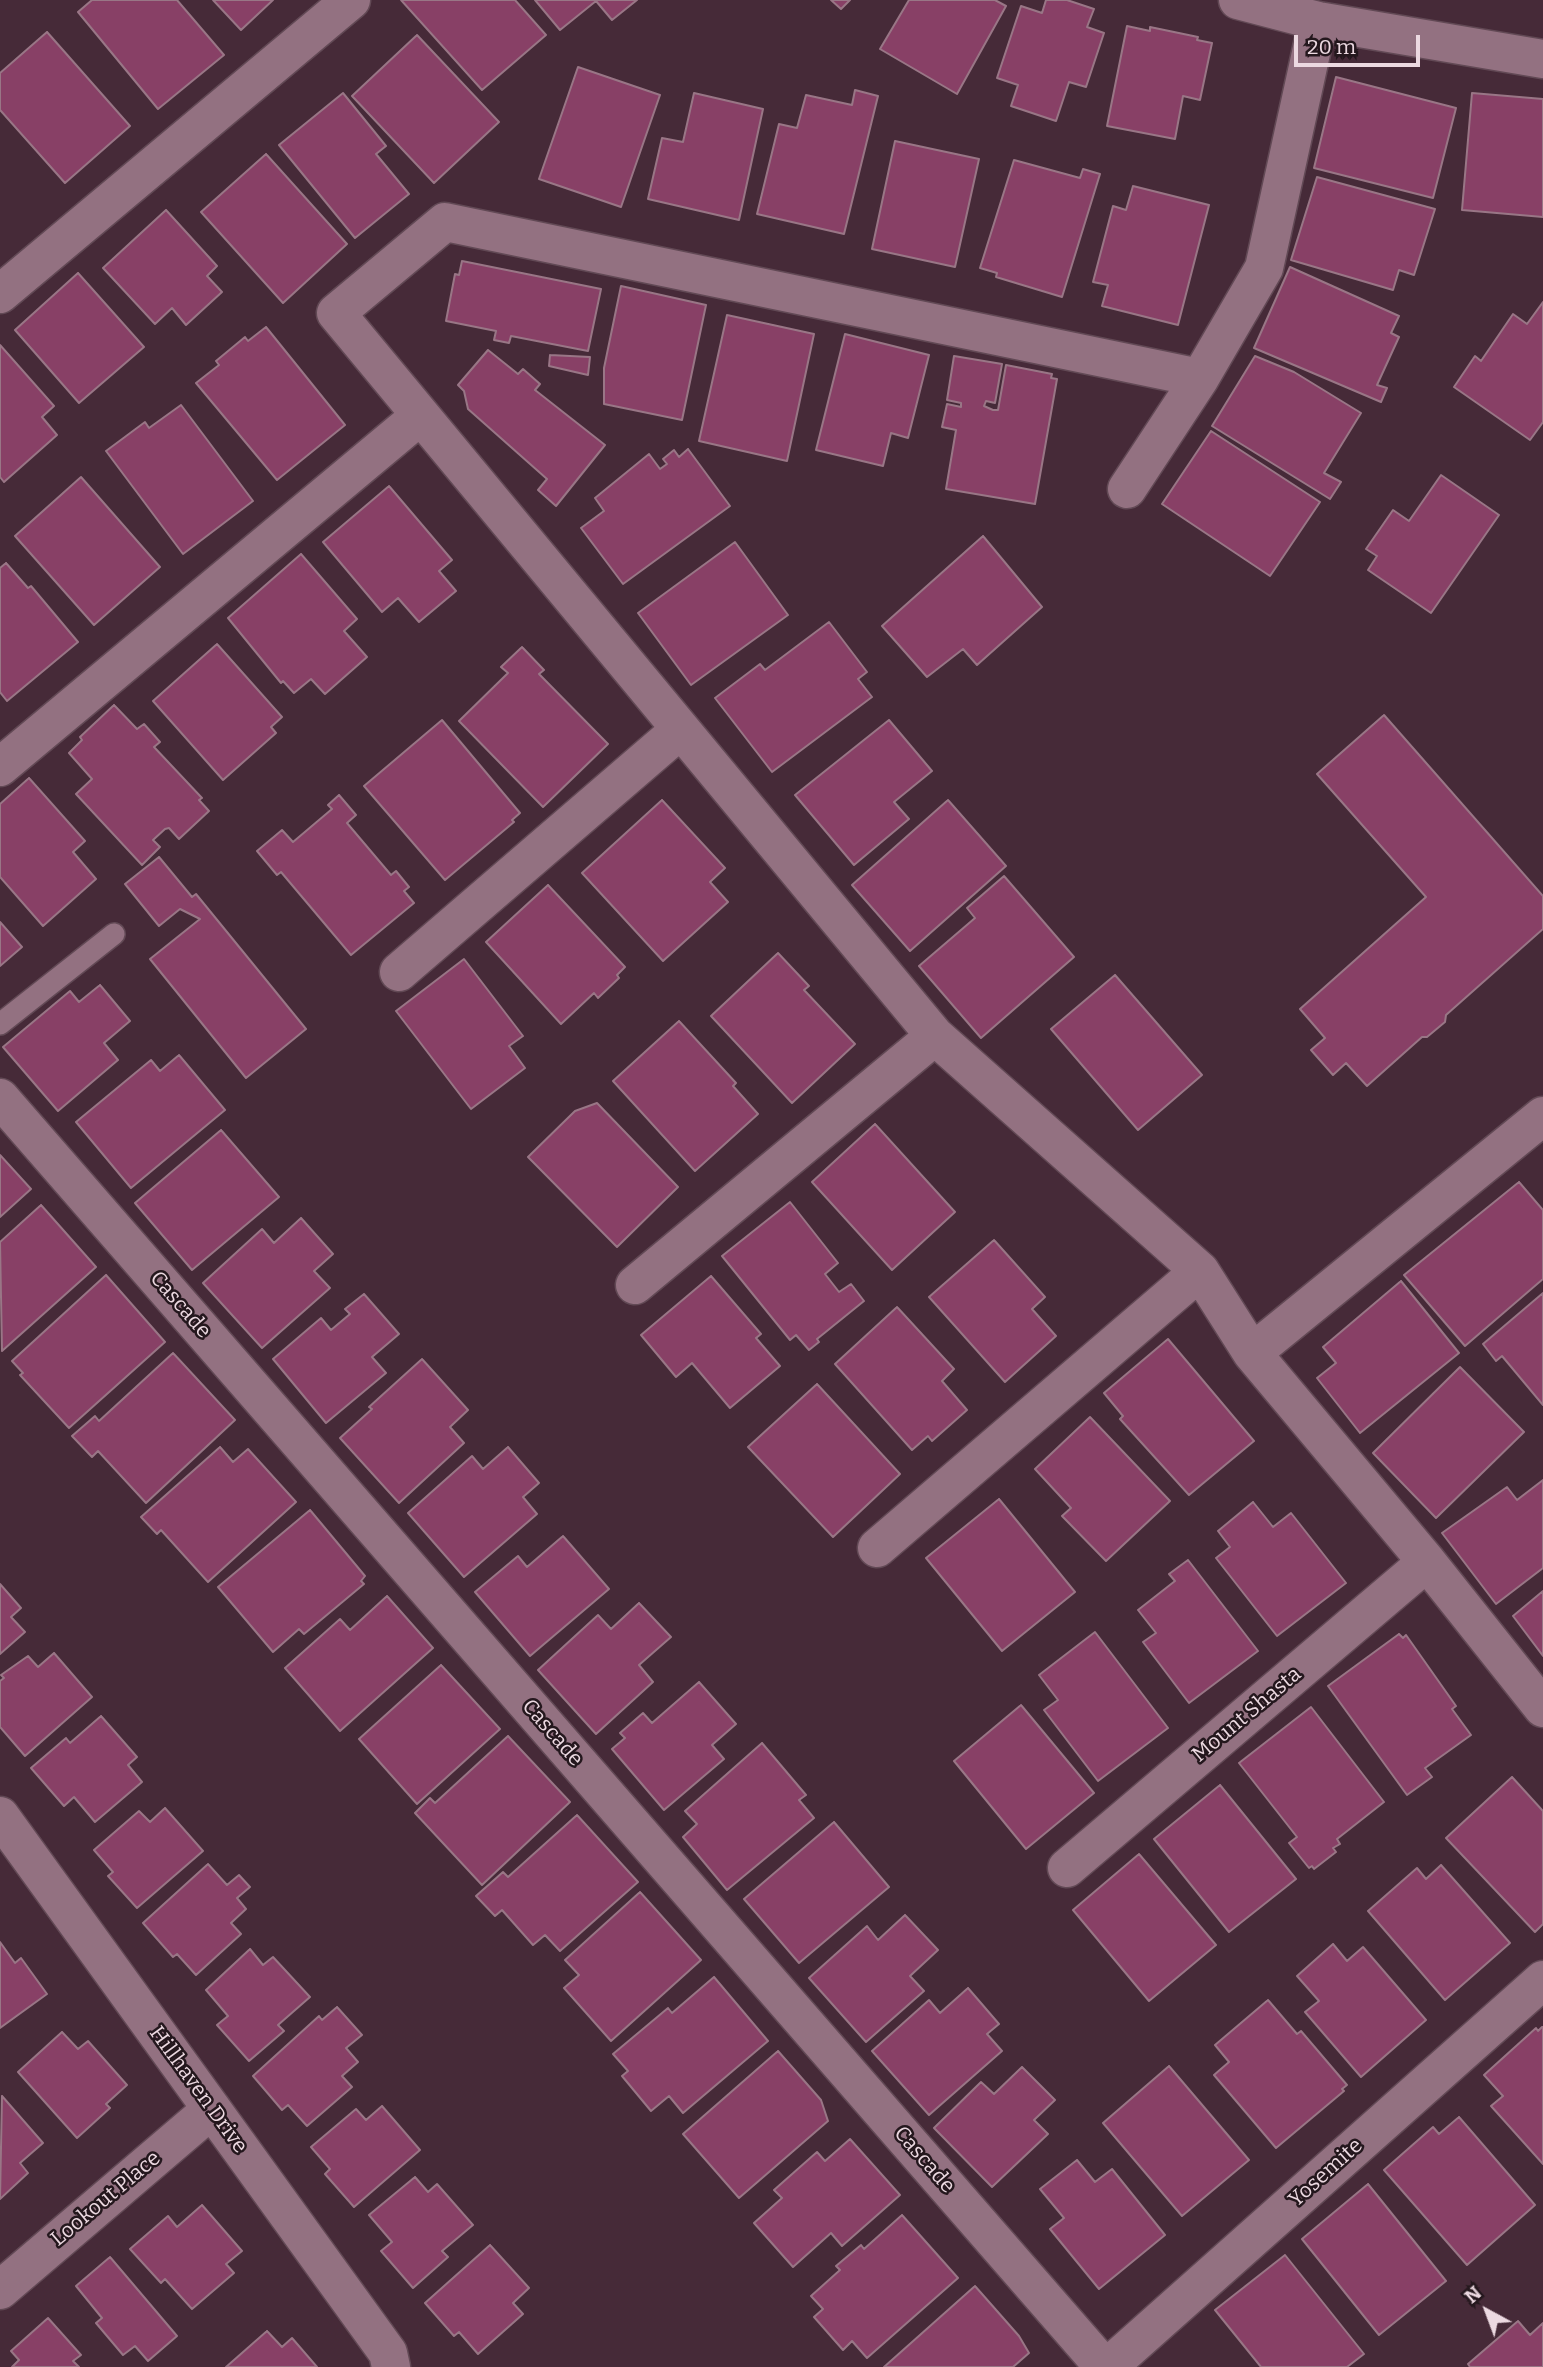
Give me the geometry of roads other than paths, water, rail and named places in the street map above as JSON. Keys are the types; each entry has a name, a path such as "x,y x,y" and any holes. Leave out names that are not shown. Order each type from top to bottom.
{"street":[{"path":"0,294 351,0"},
{"path":"1238,0 1318,21 1543,59"},
{"path":"1127,489 1200,378 1264,268 1318,21"},
{"path":"1200,378 445,222 336,313 935,1036 1200,1272 1252,1353 1427,1562 1543,1708"},
{"path":"0,767 420,416"},
{"path":"399,972 680,730"},
{"path":"635,1286 935,1036"},
{"name":"Cascade","path":"0,1098 1106,2367"},
{"path":"1252,1353 1538,1128"},
{"path":"877,1548 1200,1272"},
{"name":"Mount Shasta","path":"1067,1868 1427,1562"},
{"name":"Hillhaven Drive","path":"0,1816 388,2353 391,2367"},
{"name":"Yosemite","path":"1106,2367 1543,1980"},
{"name":"Lookout Place","path":"0,2290 212,2109"}],"lane":[{"path":"0,1024 114,934"}]}
